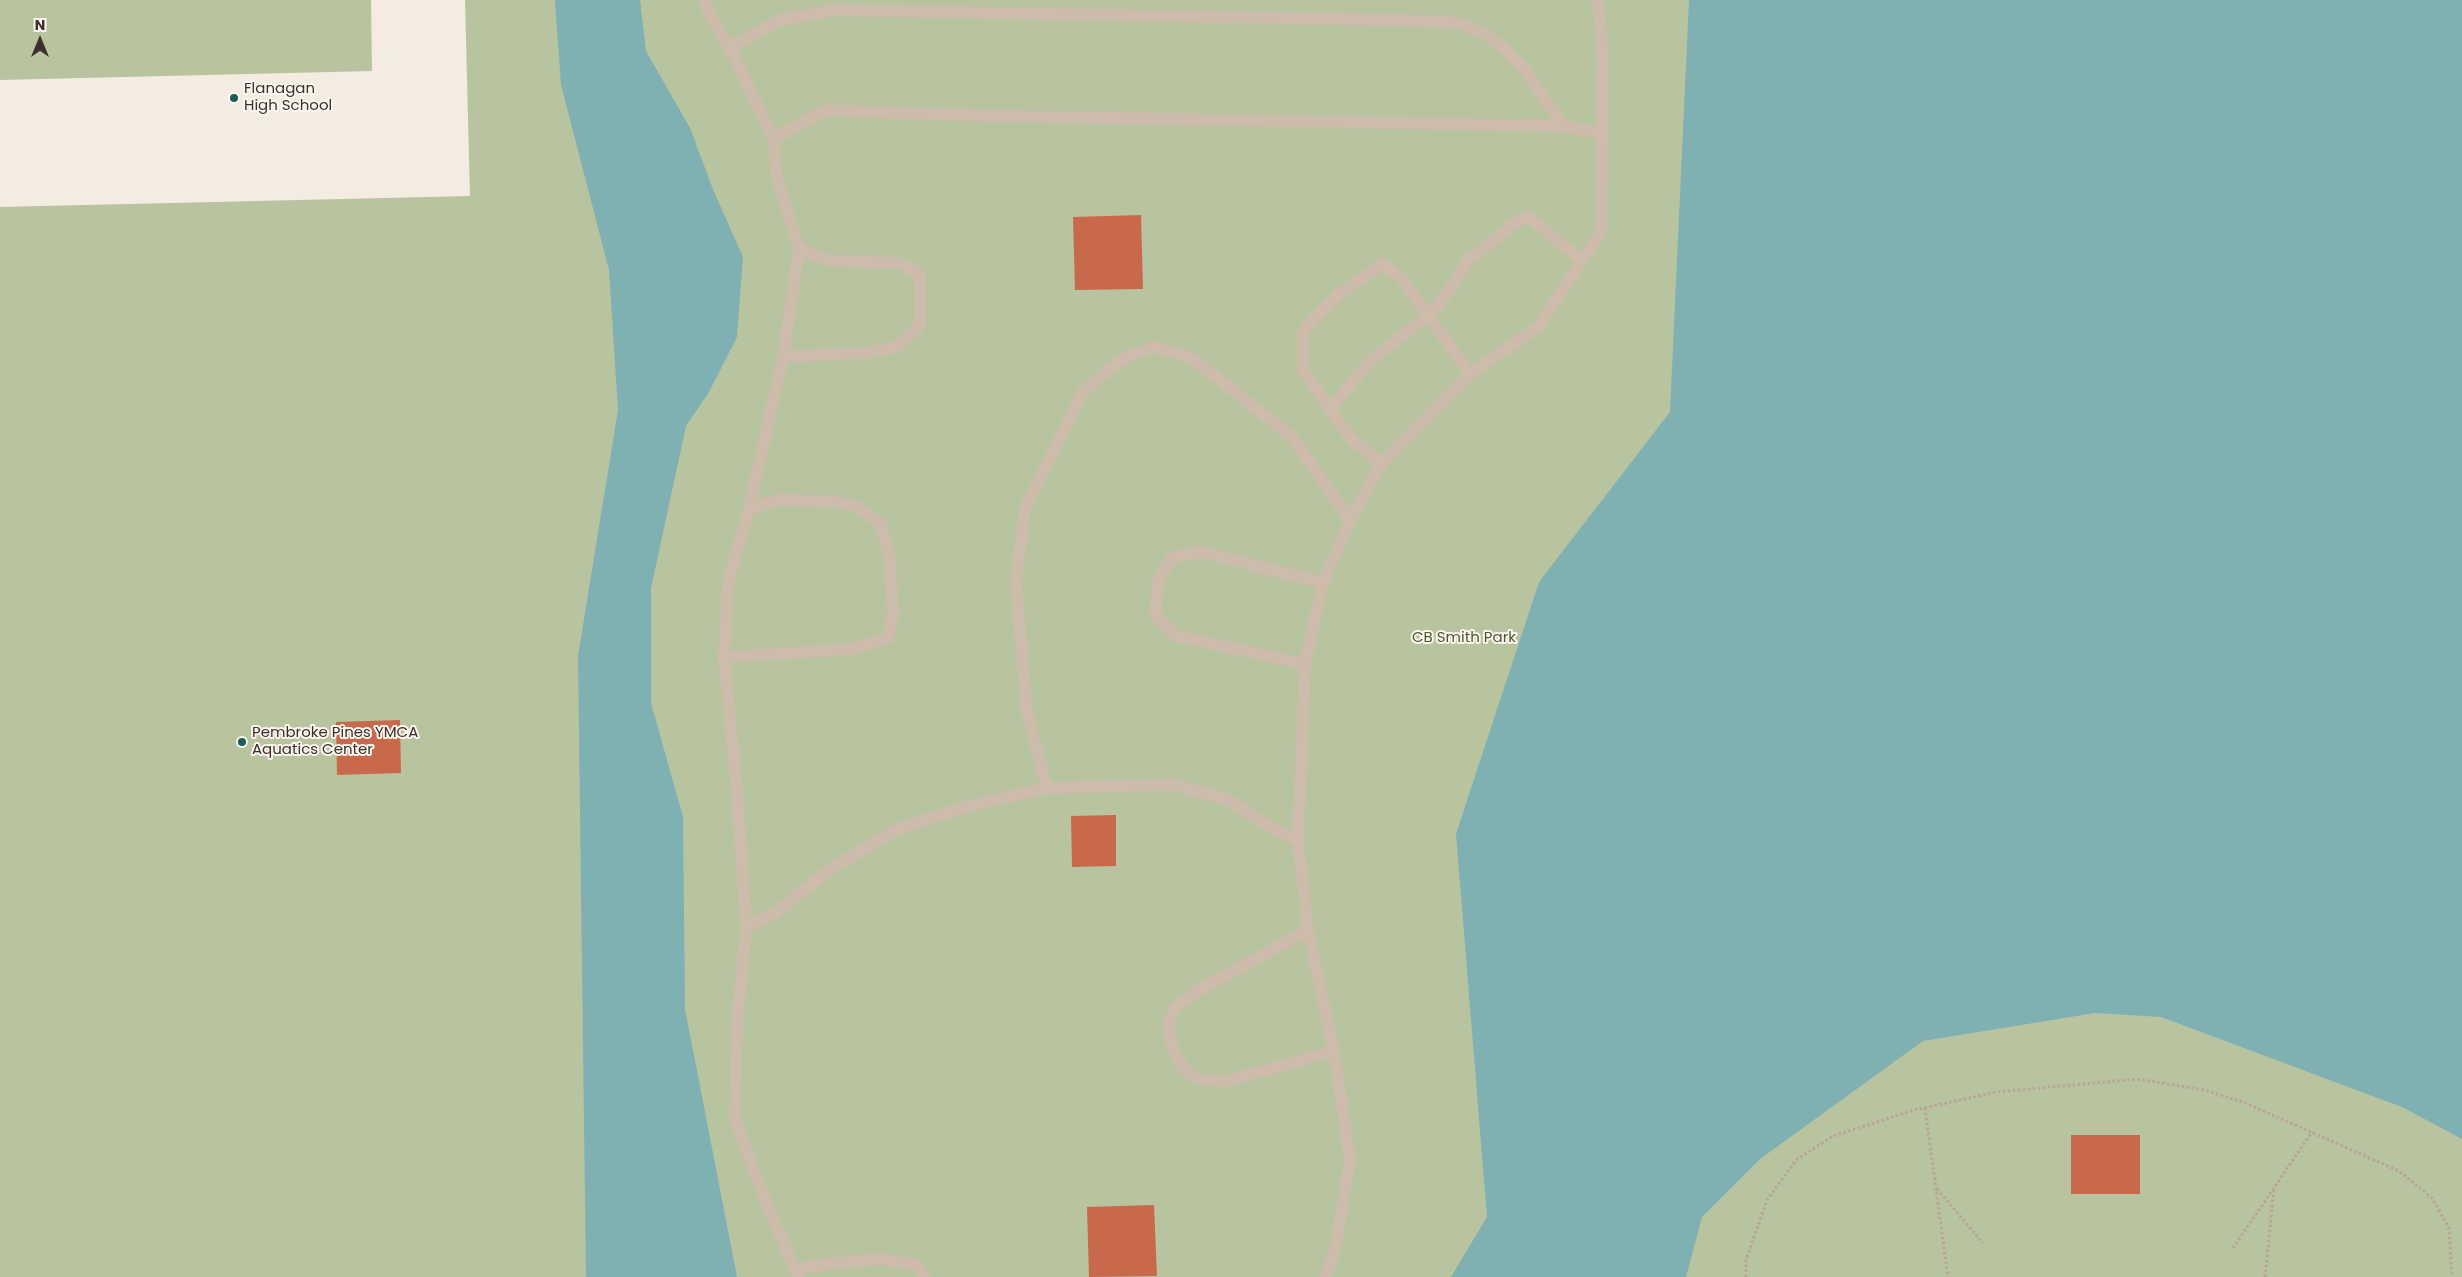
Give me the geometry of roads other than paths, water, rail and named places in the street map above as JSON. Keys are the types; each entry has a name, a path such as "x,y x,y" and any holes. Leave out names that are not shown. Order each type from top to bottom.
{"lane":[{"path":"705,0 706,7 729,48 774,139 776,174 799,249 783,357 749,509 728,582 724,657 737,791 746,927 737,1024 735,1119 760,1189 797,1273 826,1264 882,1259 917,1265 924,1277"},
{"path":"1326,1277 1336,1246 1350,1159 1334,1051 1308,930 1298,841 1305,664 1323,583 1350,520 1382,462 1470,374 1539,326 1601,232 1603,55 1598,0"},
{"path":"729,48 778,21 834,10 1441,21 1461,24 1488,35 1507,50 1525,70 1564,126"},
{"path":"774,139 824,110 962,115 1564,126 1602,133"},
{"path":"1330,409 1371,360 1428,316 1447,294 1468,260 1518,221 1529,217 1582,261"},
{"path":"783,357 866,353 896,347 920,326 920,275 900,263 827,260 799,249"},
{"path":"1382,462 1352,440 1303,370 1303,332 1338,295 1383,264 1402,280 1470,374"},
{"path":"1047,788 1027,711 1016,584 1024,508 1084,391 1119,362 1153,347 1192,358 1292,437 1350,520"},
{"path":"724,657 852,649 888,638 893,614 890,559 881,524 856,506 832,501 778,500 749,509"},
{"path":"1305,664 1176,636 1156,614 1158,579 1173,557 1202,552 1323,583"},
{"path":"746,927 774,914 828,870 900,828 965,808 1047,788 1174,785 1227,799 1265,824 1298,841"},
{"path":"1308,930 1201,989 1174,1008 1168,1030 1174,1053 1187,1072 1201,1080 1227,1081 1334,1051"}],"water":[{"path":"555,0 640,0 646,51 690,128 714,192 743,257 737,337 709,392 686,426 651,588 651,703 683,817 685,1009 737,1277 586,1277 578,656 618,410 609,270 561,85"},
{"path":"1689,0 2462,0 2462,1139 2402,1107 2161,1017 2095,1013 1923,1041 1760,1159 1702,1217 1686,1277 1451,1277 1487,1217 1456,834 1539,582 1670,412"}],"place":[{"name":"Flanagan High School","path":"234,98"},
{"name":"Pembroke Pines YMCA Aquatics Center","path":"242,742"}],"park label":[{"name":"CB Smith Park","path":"1464,638"}]}
